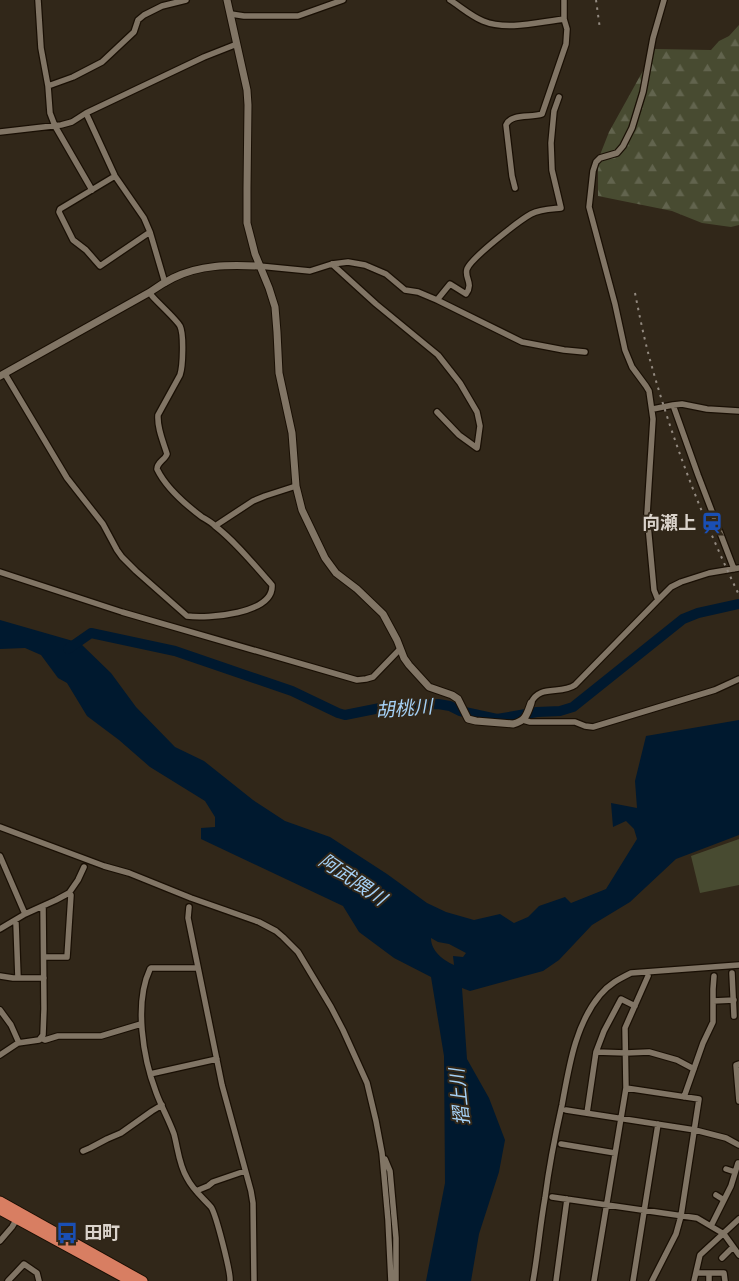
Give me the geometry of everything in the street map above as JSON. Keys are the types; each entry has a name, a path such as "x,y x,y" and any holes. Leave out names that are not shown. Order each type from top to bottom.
{"highway":[{"path":"0,1201 19,1216 130,1281"},
{"path":"0,1210 19,1216 143,1281"}],"street":[{"path":"38,0 41,48 48,86 50,113 54,126 92,190"},
{"path":"48,86 73,77 102,62 134,32 138,20 144,15 162,6 186,0"},
{"path":"227,0 245,80 248,105 247,223 259,266 275,306 279,373 292,433 296,486 302,510 325,558 336,573 358,589 383,614 409,665 429,687 458,699 468,719 506,724 516,723 527,712 533,698 540,692 566,690 575,685 672,587 681,582 713,572 737,568 698,475 673,405"},
{"path":"231,14 244,16 298,16 344,0"},
{"path":"450,0 483,21 497,25 512,26 564,19"},
{"path":"515,188 506,125 511,118 542,114 566,44 567,29 564,19 564,0"},
{"path":"658,600 654,590 647,514 653,418 649,392 632,367 625,350 615,304 588,207 596,162 600,158 618,153 632,128 643,92 653,38 664,0"},
{"path":"0,132 72,122 86,113 204,57 237,44"},
{"path":"437,300 450,284 466,294 469,290 469,283 466,273 476,257 531,214 548,209 561,208 552,170 551,143 554,111 559,97"},
{"path":"86,113 115,176 140,210 150,232 164,283"},
{"path":"115,176 60,209 59,212 73,240 86,250 100,266 150,232"},
{"path":"150,292 180,326 182,345 182,370 158,415 160,435 167,454 156,469 174,492 238,547 272,585 269,597 254,608 215,617 187,616 122,557 103,524 67,478 2,375 164,283 182,274 218,265 310,270 348,262 365,265 386,274 405,290 418,292 437,300 522,342 549,348 585,352"},
{"path":"332,264 444,362 460,383 477,412 480,426 477,448 459,435 437,412"},
{"path":"652,409 682,404 707,409 739,411"},
{"path":"215,526 253,501 296,486"},
{"path":"0,572 122,612 357,680 373,677 400,649"},
{"path":"527,712 530,722 575,722 593,727 715,690 739,679"},
{"path":"0,826 258,922 276,931 298,952 331,1007 367,1083 382,1153 390,1172 396,1238 395,1281"},
{"path":"0,856 25,914"},
{"path":"0,929 25,914 69,893 84,867"},
{"path":"44,957 67,956 71,895 69,893"},
{"path":"0,1055 19,1043 39,1040 43,1035 43,906"},
{"path":"189,907 188,918 216,1059 251,1191 254,1281"},
{"path":"15,920 18,978"},
{"path":"533,1281 550,1164 570,1061 583,1023 596,1001 608,986 631,973 739,965"},
{"path":"198,968 151,968 144,990 141,1024 144,1048 156,1092 174,1134 186,1178 213,1211 230,1281"},
{"path":"732,973 734,1016"},
{"path":"0,976 44,978"},
{"path":"594,1281 626,1088 625,1028 648,976"},
{"path":"684,1097 713,1022 714,976"},
{"path":"587,1113 596,1052 602,1036 621,999 634,1006"},
{"path":"713,1001 734,1000"},
{"path":"0,1010 11,1025 19,1043"},
{"path":"41,1038 46,1040 58,1036 101,1036 141,1024"},
{"path":"596,1052 649,1052 677,1060 694,1068"},
{"path":"150,1074 216,1059"},
{"path":"739,1064 736,1065 739,1101"},
{"path":"626,1088 699,1099 681,1216 676,1234 652,1281"},
{"path":"83,1151 121,1133 162,1105"},
{"path":"566,1110 695,1130 726,1138 739,1146"},
{"path":"633,1281 658,1124"},
{"path":"561,1144 615,1153"},
{"path":"711,1226 731,1186 738,1163"},
{"path":"726,1169 735,1172"},
{"path":"196,1191 213,1182 245,1171"},
{"path":"716,1195 724,1200"},
{"path":"552,1197 697,1218 724,1234 739,1255"},
{"path":"556,1281 568,1198"},
{"path":"0,1242 19,1216"},
{"path":"694,1281 700,1255 739,1219"},
{"path":"722,1258 733,1247"},
{"path":"8,1281 24,1264 36,1273 39,1281"},
{"path":"696,1273 724,1273 725,1281"},
{"path":"709,1273 709,1281"}],"green space":[{"path":"739,25 739,225 731,227 702,223 672,211 598,196 598,160 609,132 655,49 711,50 719,41 729,36"},
{"path":"739,839 739,885 700,893 691,856"}],"water":[{"path":"0,620 80,643 111,673 136,707 175,747 204,761 253,800 285,821 330,837 427,903 446,912 474,920 500,914 514,923 528,917 539,906 565,897 571,903 606,889 637,839 634,829 626,821 613,827 611,803 637,808 635,781 646,736 739,720 739,835 676,859 630,902 592,925 559,960 543,971 470,991 462,988 467,1059 489,1098 505,1140 499,1172 479,1234 471,1281 426,1281 445,1183 444,1056 431,977 394,958 359,932 343,906 201,839 201,828 215,827 215,817 205,801 150,767 87,716 67,683 58,678 41,655 25,648 0,649","holes":["431,938 438,942 449,944 466,953 463,957 453,956 454,965 435,951"]}],"waterway":[{"name":"胡桃川","path":"68,649 91,633 175,651 292,691 345,715 390,706 438,704 497,719 537,712 560,711 573,707 683,619 698,613 739,604"}],"railway":[{"path":"596,0 600,29"},
{"path":"635,293 649,358 670,425 702,511 739,595"}],"place":[{"name":"向瀬上","path":"712,523"},
{"name":"田町","path":"67,1233"}],"water label":[{"name":"阿武隈川","path":"353,879"},
{"name":"摺上川","path":"459,1097"}]}
